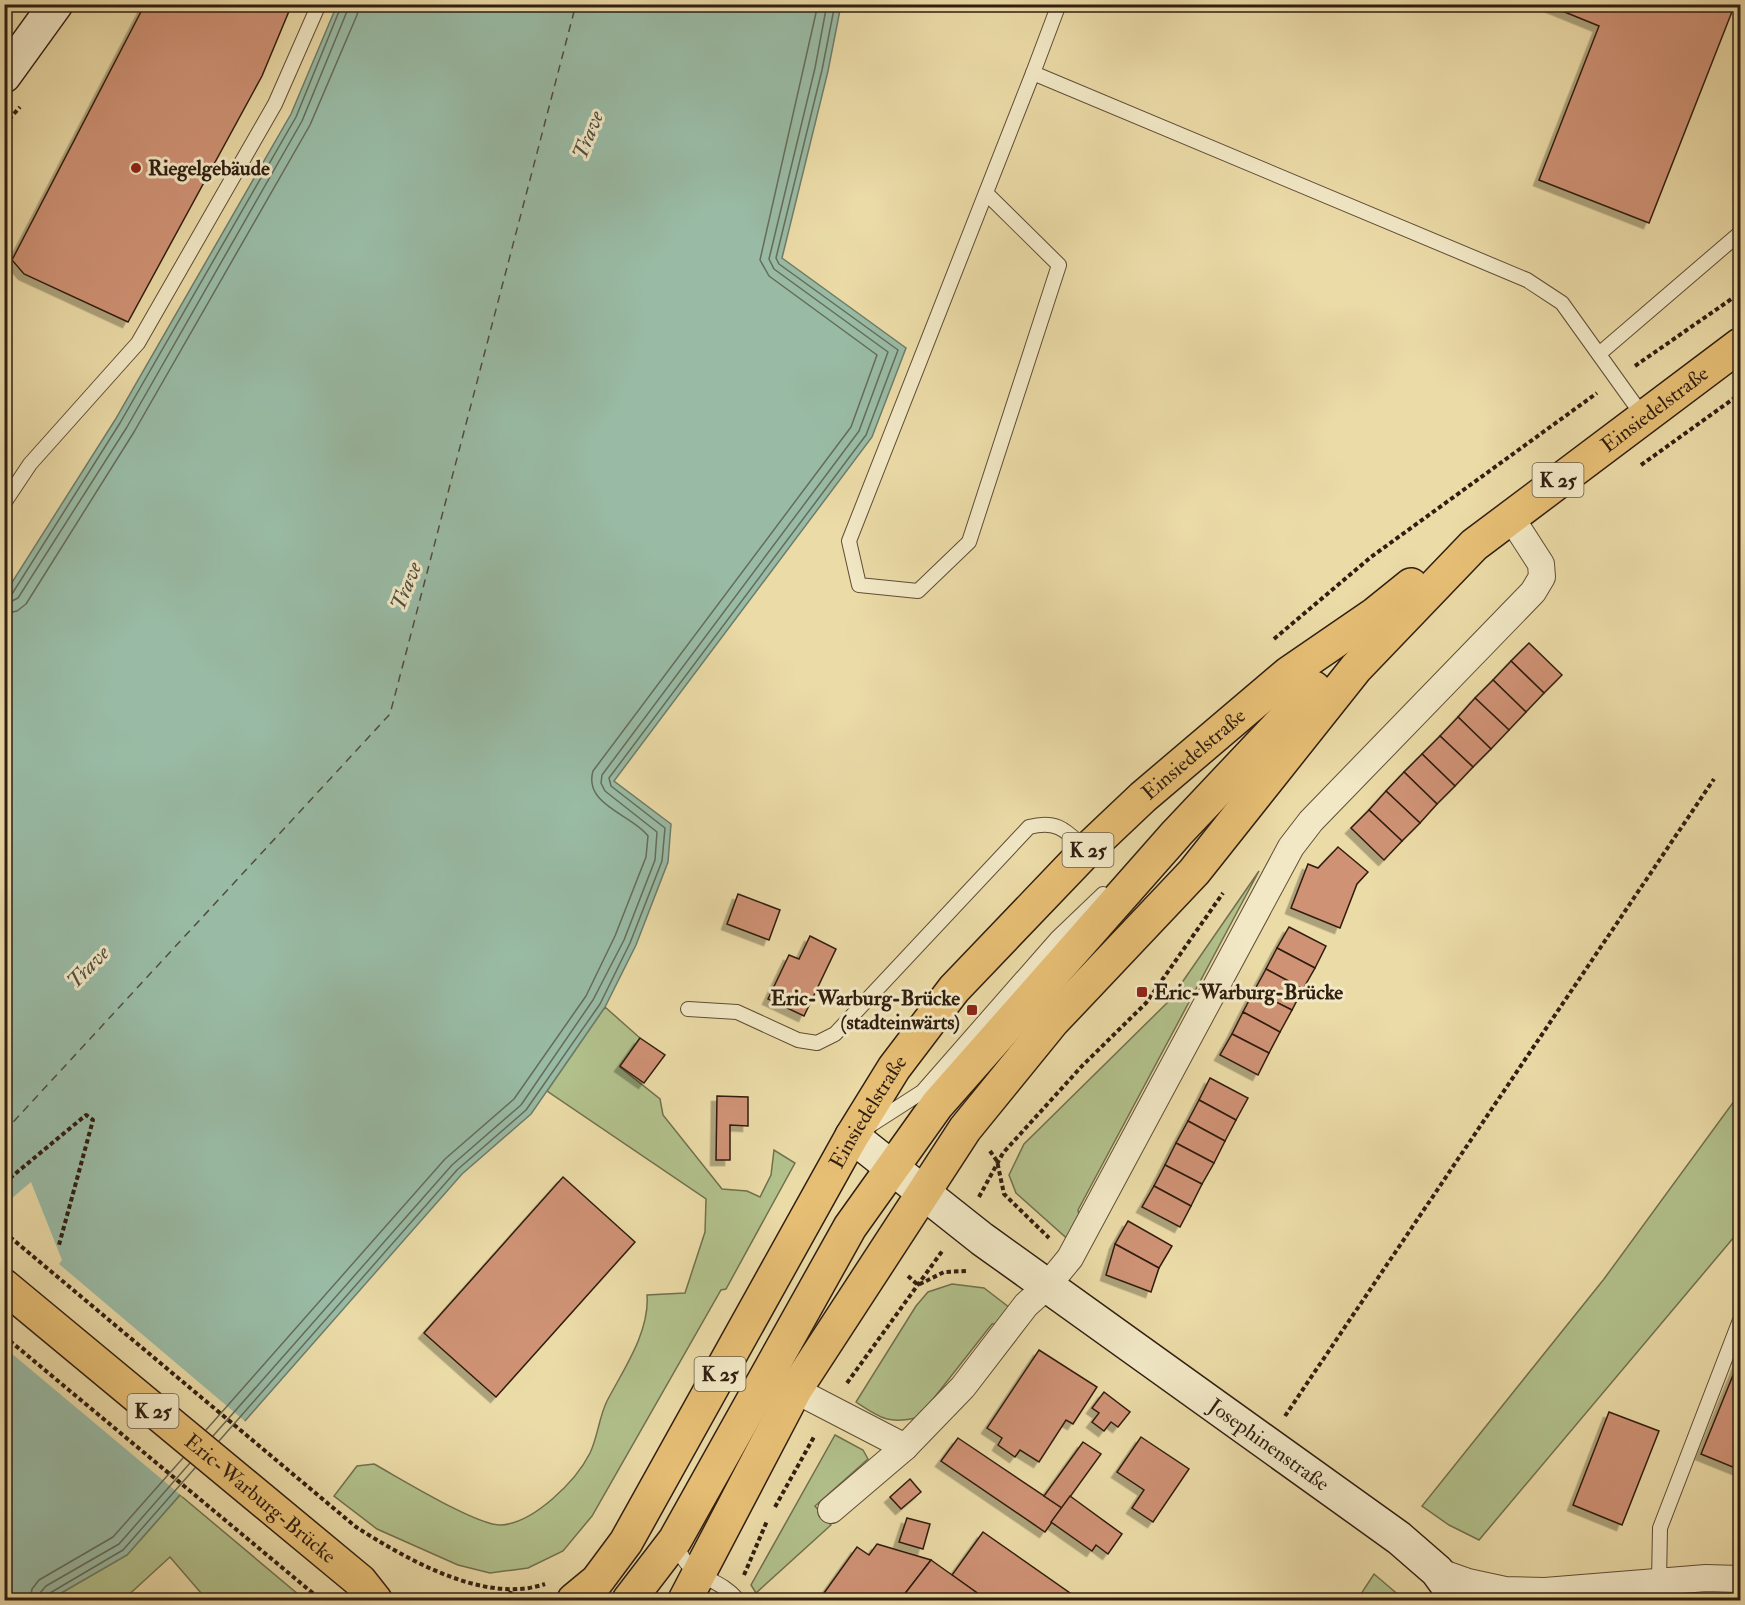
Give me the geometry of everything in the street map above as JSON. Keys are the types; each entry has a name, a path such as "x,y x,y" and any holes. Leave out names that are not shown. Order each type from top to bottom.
{"main road":[{"name":"Einsiedelstraße","path":"693,1588 795,1390 965,1129 1053,1022 1194,872 1356,668 1474,545 1740,345"},
{"name":"Einsiedelstraße","path":"574,1600 597,1581 626,1542 852,1136 894,1068 954,989 1087,850 1143,797 1289,673 1375,614 1418,579 1474,545"},
{"name":"Einsiedelstraße","path":"629,1600 675,1540 822,1275 891,1168 937,1105 1177,833 1310,693 1375,614"},
{"name":"Eric-Warburg-Brücke","path":"4,1286 367,1591"},
{"name":"K 25","path":"367,1591 400,1600"}],"street":[{"path":"4,76 56,4"},
{"path":"831,1510 905,1447 963,1387 1026,1305 1047,1286 1070,1258 1291,847 1311,821 1533,592 1542,577 1541,564 1510,516"},
{"name":"Josephinenstraße","path":"852,1136 962,1223 1270,1448 1399,1538 1437,1571 1468,1582 1505,1590 1545,1591 1706,1578 1740,1579"},
{"path":"795,1390 905,1447"},
{"path":"1437,1571 1458,1600"}],"lane":[{"path":"4,503 30,464 138,343 275,104 319,4"},
{"path":"986,193 1059,265 969,542 918,591 859,585 849,541 1059,4"},
{"path":"1033,73 1527,280 1562,303 1643,416"},
{"path":"1599,354 1740,233"},
{"path":"852,1136 922,1092 1057,938 1241,765"},
{"path":"688,1009 737,1012 798,1041 817,1043 835,1034 1029,827 1044,823 1056,825 1087,850"},
{"path":"1659,1582 1660,1528 1740,1320"},
{"path":"675,1540 681,1559 691,1570 693,1588 736,1599"}],"path":[{"path":"1270,1448 1714,778"},
{"path":"4,1183 86,1115 93,1120 59,1245"},
{"path":"736,1599 767,1521 829,1408 962,1223 991,1179 997,1161"},
{"path":"4,1232 328,1505 386,1546 443,1577"},
{"path":"918,1285 944,1272 971,1270"},
{"path":"4,1336 321,1600"},
{"path":"507,1600 511,1591"}],"shaded area":[{"path":"1259,871 1078,1210 1081,1225 1071,1242 1016,1193 1009,1175 1024,1144 1170,1000"},
{"path":"605,1007 640,1038 620,1067 660,1099 663,1115 722,1189 747,1191 760,1197 771,1175 774,1150 795,1163 726,1289 721,1290 592,1516 563,1551 528,1568 490,1573 458,1565 377,1529 334,1496 357,1466 374,1464 474,1518 501,1525 527,1517 553,1499 564,1488 590,1453 604,1407 640,1337 647,1309 647,1295 685,1293 705,1232 706,1199 547,1091"},
{"path":"1740,1093 1740,1230 1479,1540 1449,1525 1422,1506 1604,1279"},
{"path":"952,1284 984,1288 1014,1311 1002,1323 992,1324 919,1417 892,1420 856,1402 916,1306 928,1292"},
{"path":"835,1435 863,1450 868,1459 815,1506 831,1525 756,1593 751,1585"},
{"path":"180,1495 305,1600 207,1600 170,1557 123,1600 49,1600 127,1555"},
{"path":"1374,1574 1401,1597 1404,1600 1357,1600"}],"water":[{"name":"Trave","path":"337,5 841,5 828,71 782,258 906,348 872,437 614,781 671,824 668,862 636,945 605,1007 531,1114 462,1174 127,1555 49,1600 4,1600 4,595 115,420 291,114"}],"pier":[{"path":"31,1182 62,1260 59,1264 247,1423 183,1497 5,1348 5,1204"}],"building":[{"name":"Riegelgebäude","path":"145,4 292,4 262,76 128,322 24,274 12,260"},
{"path":"1545,4 1735,4 1649,223 1539,180 1599,26"},
{"path":"1529,643 1562,675 1544,693 1511,661"},
{"path":"1511,661 1544,693 1526,712 1493,680"},
{"path":"1493,680 1526,712 1509,730 1475,698"},
{"path":"1475,698 1509,730 1491,749 1458,717"},
{"path":"1458,717 1491,749 1473,767 1440,736"},
{"path":"1440,736 1473,767 1455,786 1422,754"},
{"path":"1422,754 1455,786 1437,804 1404,772"},
{"path":"1404,772 1437,804 1420,823 1386,791"},
{"path":"1386,791 1420,823 1402,841 1369,810"},
{"path":"1369,810 1402,841 1384,860 1351,828"},
{"path":"1338,847 1368,872 1357,884 1340,928 1291,908 1308,864 1318,868"},
{"path":"738,894 780,910 769,940 727,924"},
{"path":"1289,927 1326,946 1315,968 1277,948"},
{"path":"810,936 836,949 804,1016 768,999 789,955 799,959"},
{"path":"1277,948 1315,968 1303,989 1266,969"},
{"path":"1266,969 1303,989 1292,1010 1254,991"},
{"path":"1254,991 1292,1010 1280,1032 1243,1012"},
{"path":"1243,1012 1280,1032 1269,1053 1232,1034"},
{"path":"1232,1034 1269,1053 1258,1075 1220,1055"},
{"path":"640,1038 665,1055 644,1083 620,1066"},
{"path":"1210,1078 1248,1098 1236,1120 1199,1100"},
{"path":"717,1096 748,1097 748,1126 730,1125 730,1160 716,1160"},
{"path":"1199,1100 1236,1120 1225,1141 1188,1121"},
{"path":"1188,1121 1225,1141 1214,1163 1176,1143"},
{"path":"1176,1143 1214,1163 1202,1184 1165,1165"},
{"path":"1165,1165 1202,1184 1191,1206 1154,1186"},
{"path":"563,1177 635,1242 496,1397 424,1333"},
{"path":"1154,1186 1191,1206 1180,1227 1142,1207"},
{"path":"1128,1221 1172,1246 1159,1268 1115,1244"},
{"path":"1115,1244 1159,1268 1151,1292 1106,1275"},
{"path":"1039,1350 1097,1387 1073,1424 1066,1420 1039,1462 1020,1450 1015,1457 998,1445 1002,1438 987,1428"},
{"path":"1740,1358 1740,1470 1701,1454"},
{"path":"1104,1392 1130,1412 1118,1427 1111,1422 1104,1431 1092,1422 1099,1413 1092,1408"},
{"path":"1609,1412 1659,1431 1622,1525 1573,1505"},
{"path":"1141,1437 1189,1469 1153,1522 1132,1508 1144,1490 1117,1472"},
{"path":"958,1438 1062,1508 1045,1532 941,1461"},
{"path":"1083,1442 1101,1454 1062,1508 1044,1496"},
{"path":"910,1479 921,1492 901,1509 890,1497"},
{"path":"1070,1496 1122,1534 1108,1554 1096,1545 1092,1551 1051,1522"},
{"path":"907,1518 930,1524 923,1549 899,1542"},
{"path":"983,1532 1080,1600 987,1600 952,1575"},
{"path":"877,1544 931,1560 900,1600 819,1600 857,1547 869,1555"},
{"path":"931,1560 987,1600 900,1600"}],"ferry route":[{"path":"4,1132 390,714 576,4"}],"place":[{"name":"Riegelgebäude","path":"136,168"},
{"name":"Eric-Warburg-Brücke","path":"1142,992"},
{"name":"Eric-Warburg-Brücke (stadteinwärts)","path":"972,1010"}]}
